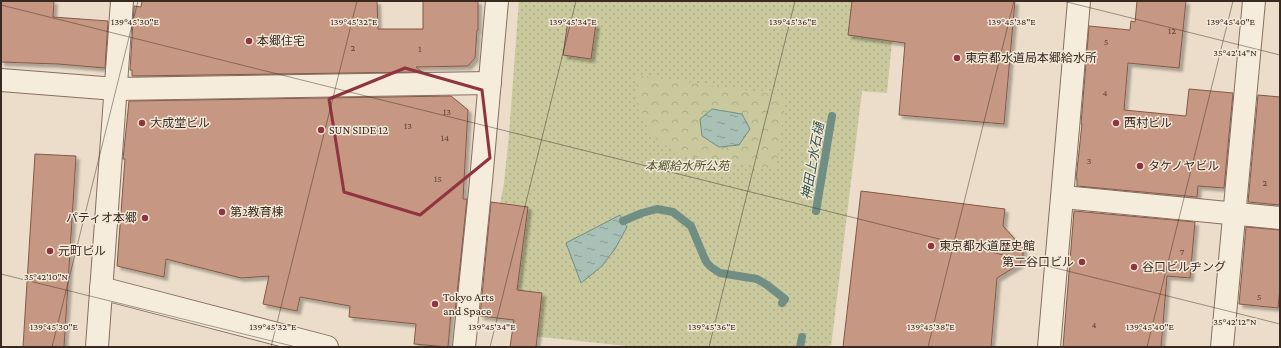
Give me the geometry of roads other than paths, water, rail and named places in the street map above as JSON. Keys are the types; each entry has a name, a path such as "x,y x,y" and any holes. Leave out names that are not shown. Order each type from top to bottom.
{"street":[{"path":"97,347 122,1"},
{"path":"464,347 498,1"},
{"path":"1049,347 1079,1"},
{"path":"1222,347 1254,1"},
{"path":"1,80 116,89 490,83"},
{"path":"1063,197 1280,218"},
{"path":"101,288 327,347"}],"water":[{"path":"712,109 742,114 750,129 739,145 719,147 702,136 700,119"},
{"path":"620,215 627,227 615,249 602,266 581,283 566,243"}],"waterway":[{"name":"神田上水石樋","path":"816,211 832,116"},
{"path":"623,221 642,213 657,209 673,212 691,226 704,257 711,267 720,273 757,279 785,299 782,303"},
{"name":"神田上水石樋","path":"800,347 802,337"}],"place":[{"name":"本郷住宅","path":"249,41"},
{"name":"東京都水道局本郷給水所","path":"957,58"},
{"name":"大成堂ビル","path":"142,123"},
{"name":"西村ビル","path":"1116,123"},
{"name":"SUN SIDE 12","path":"321,130"},
{"name":"タケノヤビル","path":"1140,166"},
{"name":"第2教育棟","path":"222,212"},
{"name":"パティオ本郷","path":"145,218"},
{"name":"東京都水道歴史館","path":"931,246"},
{"name":"元町ビル","path":"50,251"},
{"name":"第二谷口ビル","path":"1082,262"},
{"name":"谷口ビルヂング","path":"1134,267"},
{"name":"Tokyo Arts and Space","path":"435,304"}],"park label":[{"name":"本郷給水所公苑","path":"687,166"}]}
